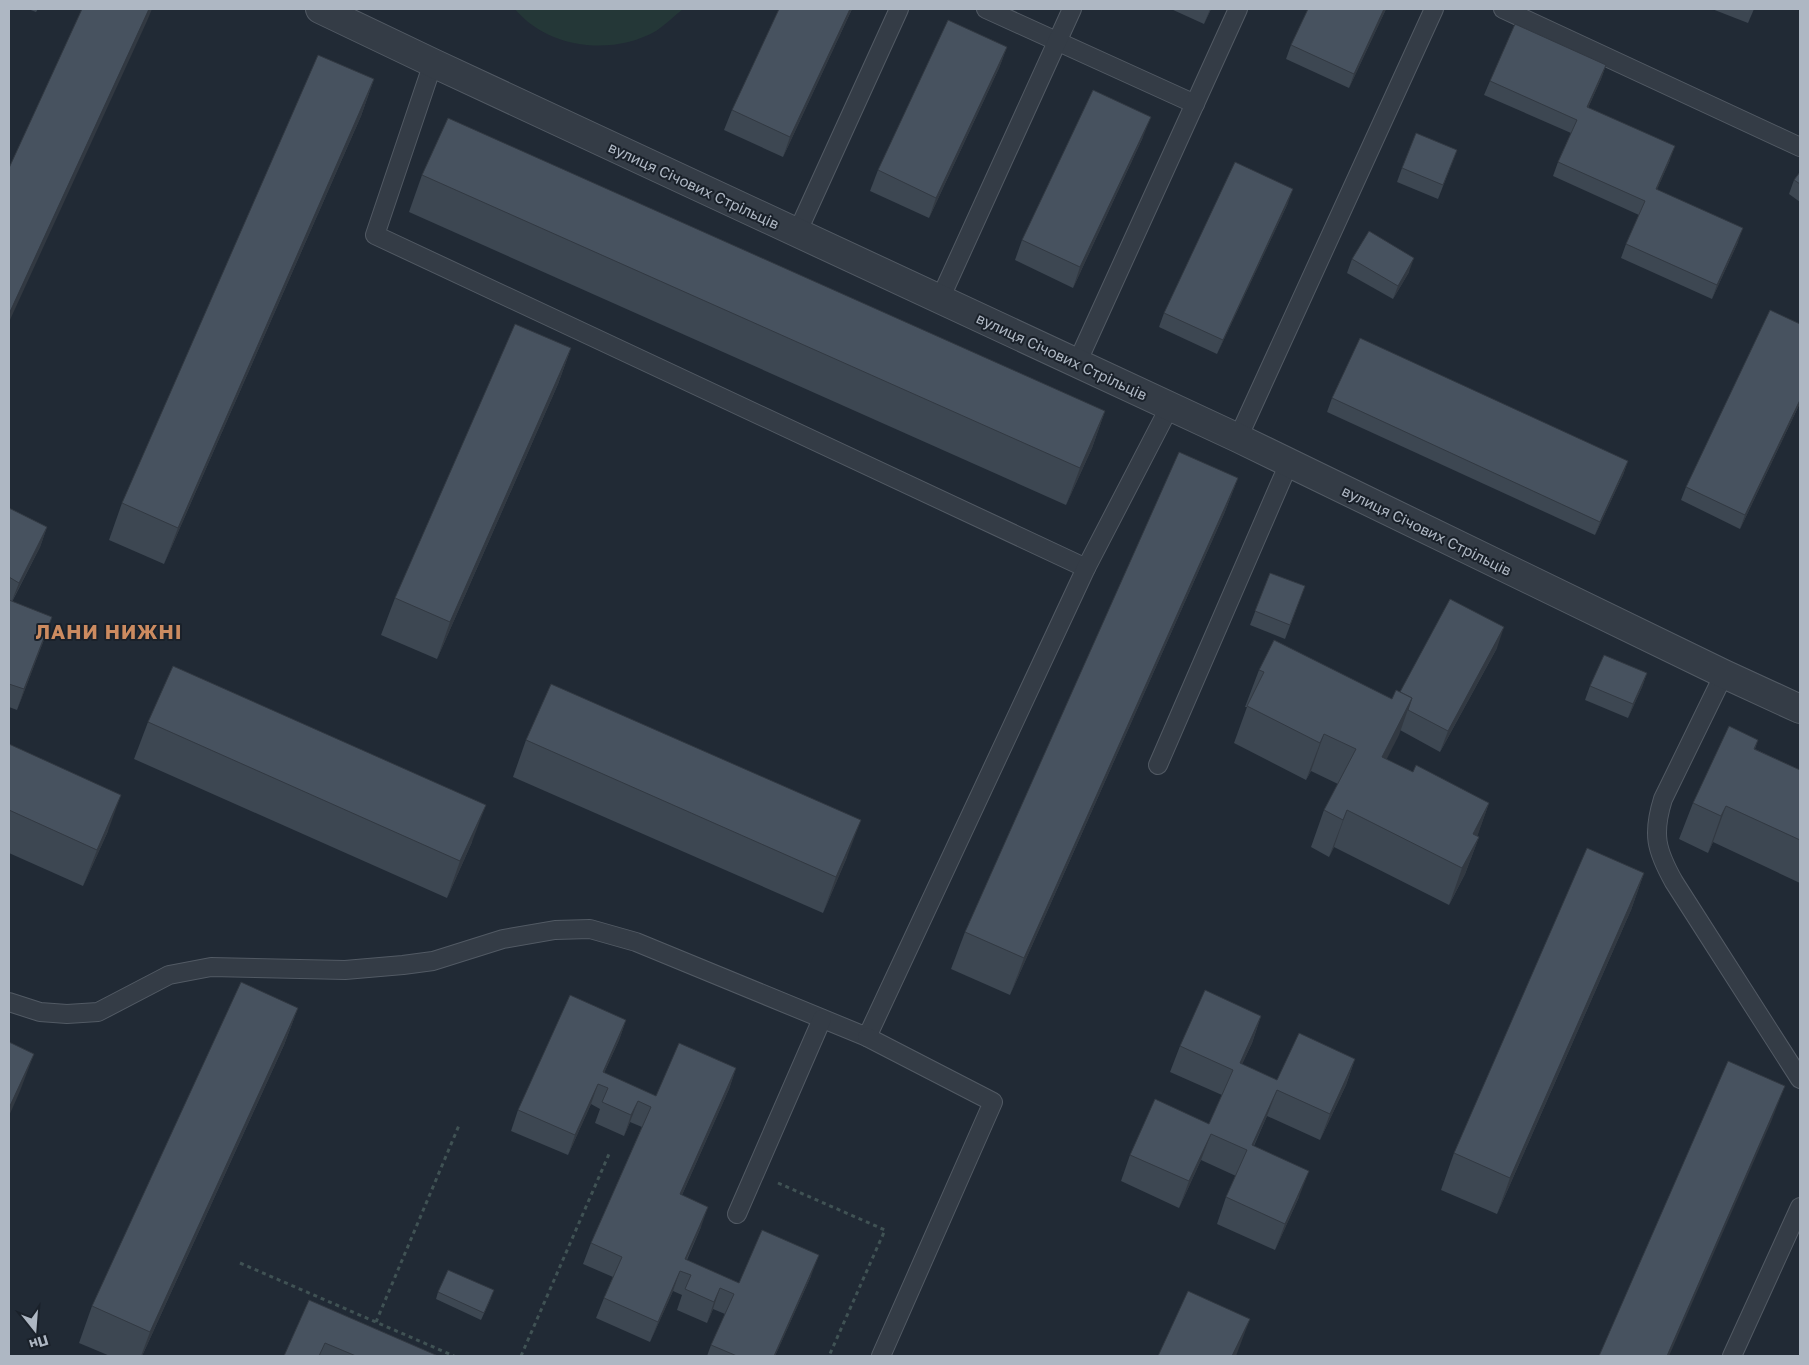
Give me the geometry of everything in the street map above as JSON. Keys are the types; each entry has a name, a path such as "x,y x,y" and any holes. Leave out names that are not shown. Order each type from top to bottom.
{"street":[{"name":"вулиця Січових Стрільців","path":"320,9 1238,438 1800,709"}],"lane":[{"path":"797,232 899,9"},
{"path":"986,9 1195,104"},
{"path":"940,299 1072,9"},
{"path":"1077,363 1238,9"},
{"path":"1238,438 1434,9"},
{"path":"1503,9 1800,147"},
{"path":"433,63 375,235 1086,568"},
{"path":"867,1037 1086,568 1170,406"},
{"path":"1158,765 1289,463"},
{"path":"1724,674 1663,799 1656,820 1657,842 1662,862 1674,882 1800,1079"},
{"path":"9,1002 40,1012 67,1014 98,1012 169,975 211,967 345,970 403,965 433,961 503,940 555,930 590,929 636,942 867,1037 993,1102 881,1356"},
{"path":"737,1214 822,1019"},
{"path":"1732,1356 1800,1207"}],"path":[{"path":"376,1322 460,1123"},
{"path":"521,1356 609,1154"},
{"path":"754,1173 885,1230 829,1356"},
{"path":"240,1262 454,1356"}],"shaded area":[{"path":"515,9 683,9 656,31 639,39 601,46 563,40 545,33"}],"building":[{"path":"82,9 149,9 9,314 9,168"},
{"path":"779,9 850,9 790,137 732,110"},
{"path":"1308,9 1384,9 1354,74 1291,45"},
{"path":"948,20 1007,47 936,198 878,170"},
{"path":"1515,24 1606,65 1587,107 1675,146 1656,189 1743,228 1717,285 1626,244 1645,201 1558,162 1577,120 1490,81"},
{"path":"318,55 374,79 178,528 122,503"},
{"path":"1093,90 1151,117 1080,267 1022,240"},
{"path":"448,118 1105,411 1080,468 422,175"},
{"path":"1416,133 1457,150 1443,185 1402,168"},
{"path":"1235,162 1293,189 1223,340 1164,313"},
{"path":"1800,172 1800,184 1794,180"},
{"path":"1369,231 1414,258 1398,286 1352,259"},
{"path":"1770,310 1800,324 1800,400 1745,515 1686,487"},
{"path":"515,324 571,348 450,622 395,598"},
{"path":"1360,338 1628,461 1600,522 1332,398"},
{"path":"1179,452 1238,478 1024,958 965,932"},
{"path":"9,508 47,527 19,583 9,577"},
{"path":"1270,573 1305,586 1290,625 1255,611"},
{"path":"1450,599 1504,627 1448,731 1408,710 1412,698 1400,692"},
{"path":"9,600 52,617 24,689 9,684"},
{"path":"1274,640 1392,699 1396,690 1412,698 1382,757 1413,772 1416,765 1489,803 1473,834 1479,837 1462,868 1347,810 1343,820 1324,810 1356,749 1324,734 1320,743 1247,706 1264,672 1259,670"},
{"path":"1604,655 1647,673 1633,704 1590,686"},
{"path":"173,666 486,805 460,861 148,722"},
{"path":"551,684 861,820 836,877 526,740"},
{"path":"1729,726 1758,740 1754,749 1800,770 1800,840 1726,806 1721,816 1693,803"},
{"path":"9,744 121,795 97,850 9,810"},
{"path":"1587,848 1644,873 1510,1178 1454,1153"},
{"path":"241,982 298,1008 150,1332 92,1306"},
{"path":"1205,990 1261,1016 1240,1063 1277,1080 1299,1033 1355,1059 1330,1114 1277,1090 1252,1145 1309,1171 1285,1224 1226,1197 1247,1150 1211,1134 1189,1181 1130,1155 1155,1099 1209,1124 1233,1070 1180,1046"},
{"path":"570,995 626,1020 603,1072 656,1096 679,1043 736,1068 680,1194 708,1207 685,1259 739,1283 762,1230 819,1255 774,1356 737,1356 711,1345 734,1294 720,1288 714,1302 685,1289 691,1275 680,1271 658,1322 604,1298 622,1257 591,1243 651,1107 638,1101 631,1115 602,1102 608,1088 598,1084 575,1135 518,1110"},
{"path":"9,1042 34,1054 9,1108"},
{"path":"1728,1061 1785,1086 1667,1356 1599,1356"},
{"path":"448,1270 494,1290 484,1313 438,1292"},
{"path":"1188,1291 1250,1319 1232,1356 1158,1356"},
{"path":"309,1300 438,1356 356,1356 325,1343 319,1356 284,1356"}],"district":[{"name":"ЛАНИ НИЖНІ","path":"109,631"}]}
